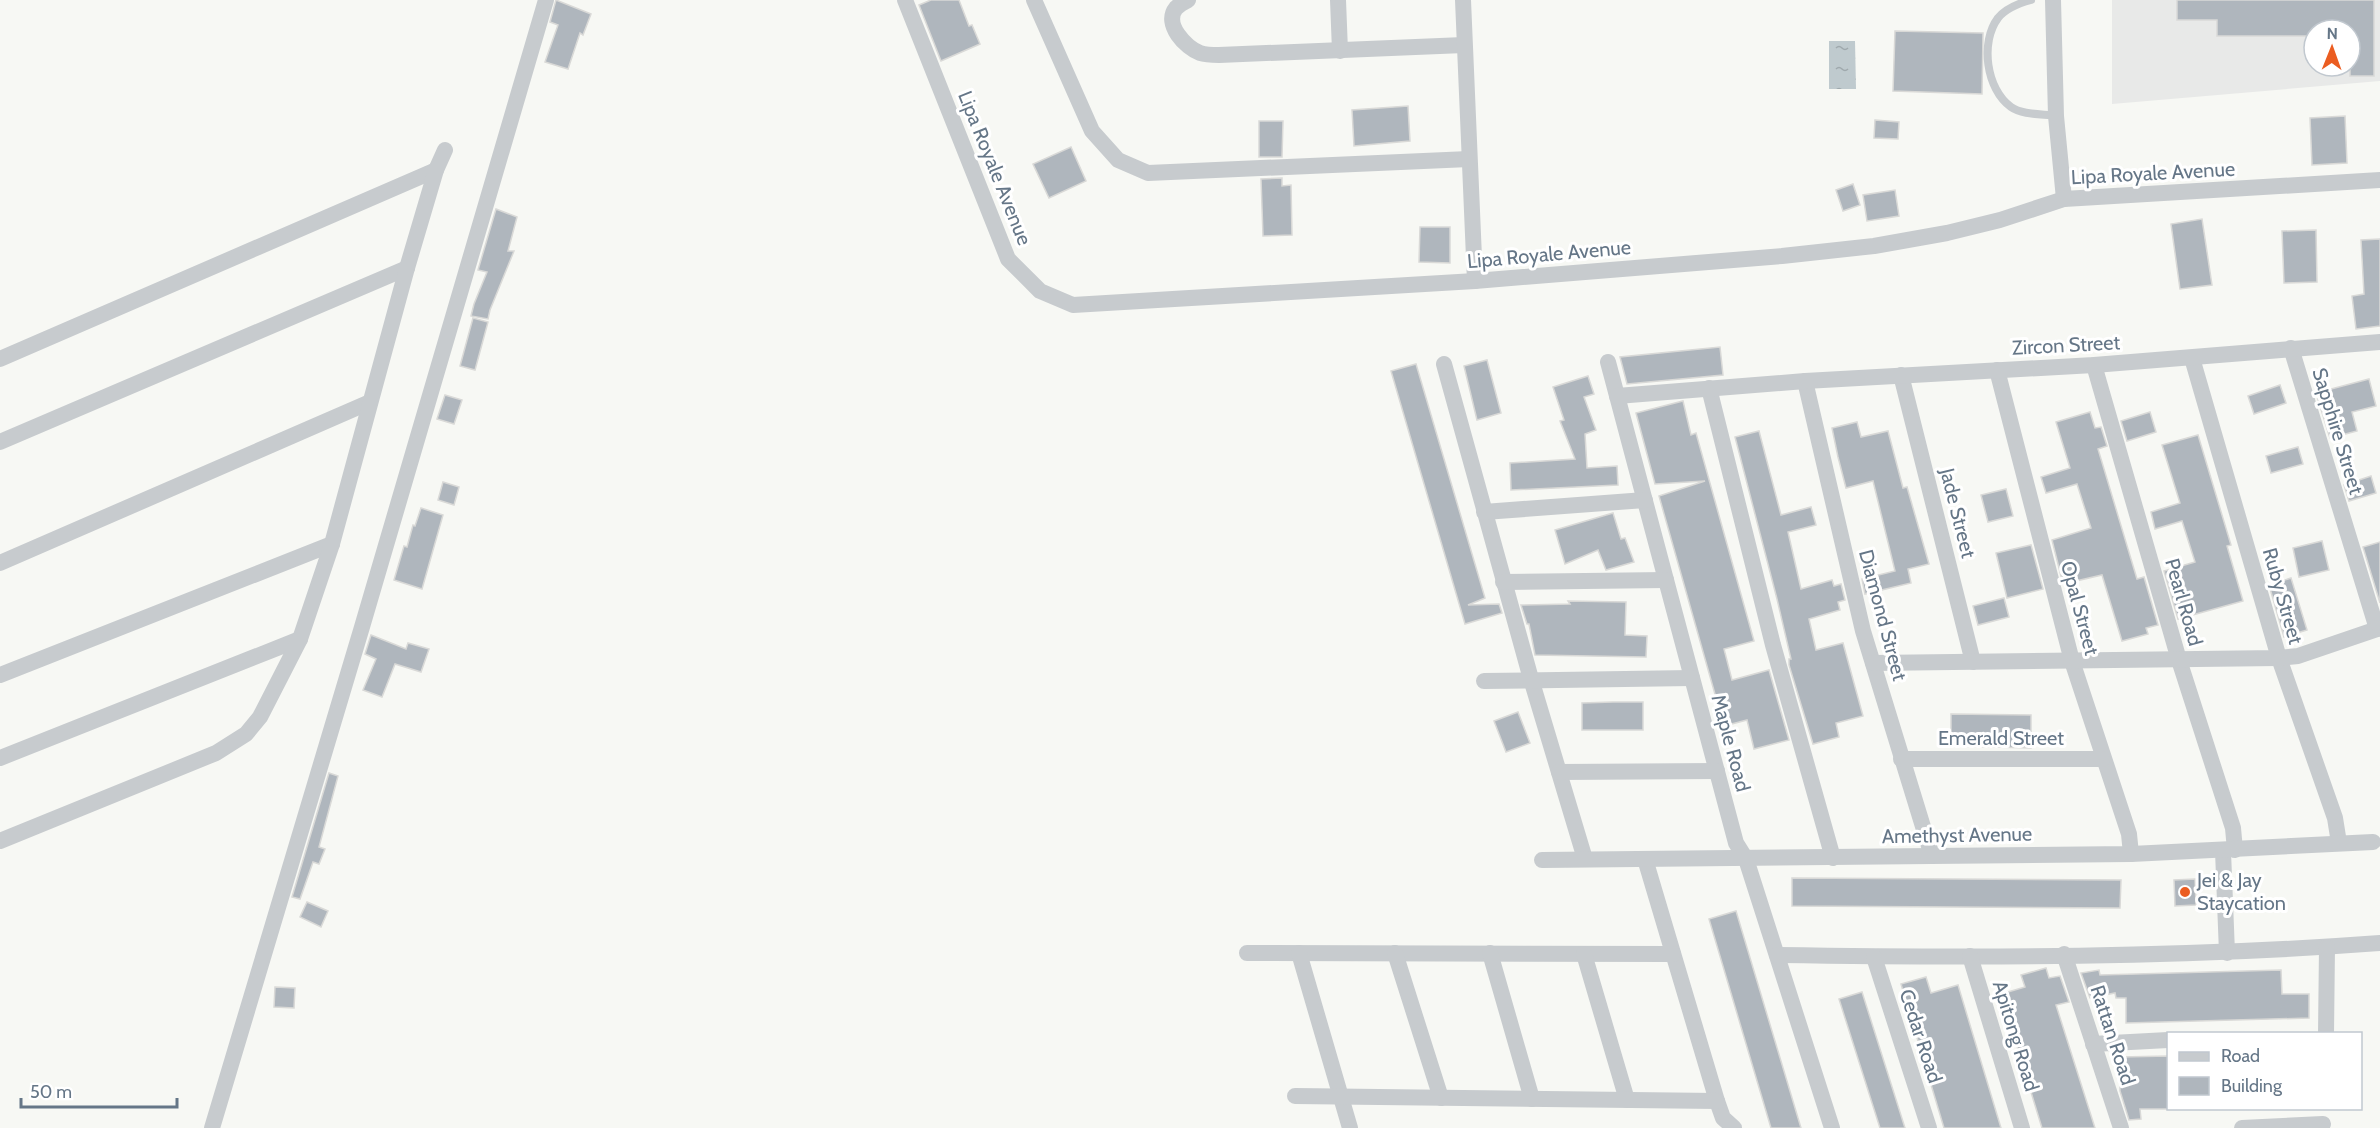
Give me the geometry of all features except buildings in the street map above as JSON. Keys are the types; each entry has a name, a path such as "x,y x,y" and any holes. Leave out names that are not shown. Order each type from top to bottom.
{"street":[{"path":"212,1128 546,0"},
{"name":"Lipa Royale Avenue","path":"905,0 1008,259 1040,291 1073,305 1475,281 1770,257 1874,246 1947,233 2000,220 2064,199 2380,180"},
{"path":"1034,0 1092,131 1118,160 1148,173 1469,159"},
{"path":"1188,0 1176,7 1172,16 1172,24 1187,46 1202,54 1219,56 1464,45"},
{"path":"1338,0 1340,51"},
{"path":"1463,0 1475,281"},
{"path":"2053,0 2056,116 2064,199"},
{"path":"0,842 216,753 246,734 260,717 300,639 332,544 407,268 436,170 445,150"},
{"path":"0,359 436,170"},
{"path":"0,442 407,268"},
{"name":"Zircon Street","path":"1617,396 1805,381 2094,365 2380,342"},
{"name":"Sapphire Street","path":"2291,348 2378,628"},
{"name":"Ruby Street","path":"2192,358 2279,658 2336,818 2339,843"},
{"name":"Maple Road","path":"1608,362 1736,843 1746,859 1832,1128"},
{"path":"1444,364 1503,582 1585,859"},
{"name":"Pearl Road","path":"2094,365 2179,660 2233,828 2229,850 2227,953"},
{"name":"Opal Street","path":"1998,370 2072,661 2102,759 2129,834 2131,854"},
{"name":"Jade Street","path":"1901,375 1974,662"},
{"name":"Diamond Street","path":"1805,381 1863,631 1900,759 1932,856"},
{"path":"1709,388 1773,645 1833,858"},
{"path":"0,563 370,402"},
{"path":"1484,512 1645,500"},
{"path":"0,675 332,544"},
{"path":"1503,582 1666,580"},
{"path":"1873,663 2279,658 2298,656 2378,628"},
{"path":"0,758 300,639"},
{"path":"1484,681 1692,678"},
{"name":"Emerald Street","path":"1900,759 2102,759"},
{"path":"1559,772 1717,771"},
{"name":"Amethyst Avenue","path":"1542,860 2131,854 2373,842"},
{"path":"1644,859 1717,1101 1723,1118 1734,1128"},
{"path":"1777,955 1874,957 2227,953 2380,942"},
{"path":"2326,1032 2327,946"},
{"path":"1247,953 1673,954"},
{"path":"1299,953 1350,1128"},
{"path":"1395,953 1441,1098"},
{"path":"1490,953 1532,1099"},
{"path":"1584,954 1627,1100"},
{"name":"Rattan Road","path":"2064,954 2121,1128"},
{"name":"Apitong Road","path":"1970,956 2022,1128"},
{"name":"Cedar Road","path":"1874,957 1929,1128"},
{"path":"2093,1044 2167,1040"},
{"path":"1295,1096 1717,1101"},
{"path":"2242,1128 2323,1120"}],"lane":[{"path":"2031,0 2016,4 1999,17 1989,36 1988,62 1996,92 2012,108 2056,116"}],"shaded area":[{"path":"2112,0 2380,0 2380,81 2112,104"}],"water":[{"path":"1829,41 1855,41 1856,89 1829,89"}],"place":[{"name":"Jei & Jay Staycation","path":"2185,892"}]}
